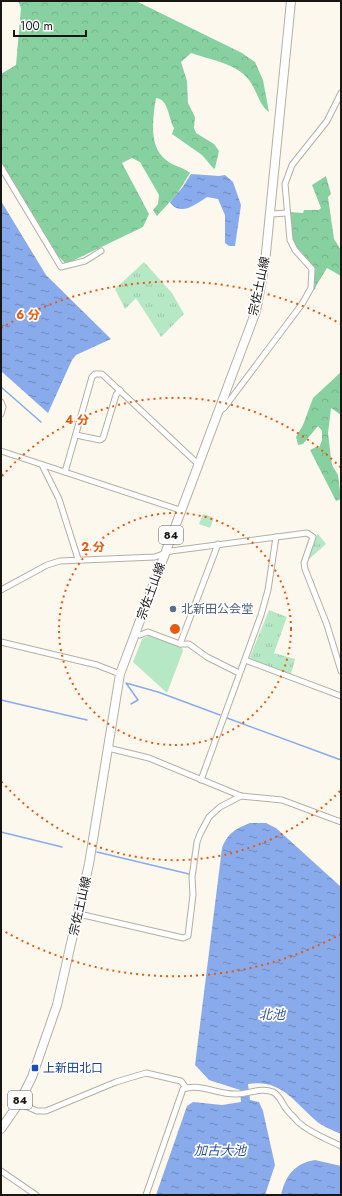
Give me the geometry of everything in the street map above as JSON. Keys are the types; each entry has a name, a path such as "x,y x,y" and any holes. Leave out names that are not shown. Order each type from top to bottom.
{"main road":[{"name":"宗佐土山線","path":"1,1129 32,1078 57,1005 89,864 120,674 180,510 256,311 263,281 271,214 291,1"}],"street":[{"path":"218,412 224,408 302,304 311,288 312,268 295,250 290,240 285,184 292,165 327,121 341,93"},
{"path":"1,167 61,268 85,261 101,251"},
{"path":"271,214 287,213"},
{"path":"65,472 93,376 102,374 198,464"},
{"path":"76,435 100,440 103,438 116,395 120,390"},
{"path":"1,402 3,407 1,414"},
{"path":"1,451 180,510"},
{"path":"42,465 59,499 78,559"},
{"path":"1,590 53,562 78,559 155,557 171,551 307,533 313,537 304,563 305,569 327,625 341,670"},
{"path":"201,780 245,660 268,590 276,537"},
{"path":"180,644 218,544"},
{"path":"135,633 140,634 148,632 180,644 189,644 207,657 239,673"},
{"path":"1,642 97,665 120,674"},
{"path":"245,660 341,696"},
{"path":"108,748 148,758 241,796 282,800 341,822"},
{"path":"78,914 183,938 188,936 193,894 192,877 197,842 200,834 209,817 220,807 241,796"},
{"path":"18,1103 37,1111 46,1111 116,1082 146,1073 181,1081 186,1088"},
{"path":"146,1195 183,1089 186,1088 201,1087 219,1093 238,1094 262,1090 277,1095 287,1110 300,1123 341,1146"},
{"path":"1,1171 36,1195"}],"green space":[{"path":"18,1 136,1 242,53 255,62 263,80 269,112 261,103 251,83 240,71 191,53 181,62 187,81 188,103 195,117 194,128 196,133 214,144 219,151 215,168 214,169 202,155 172,134 174,128 166,105 160,99 156,98 153,131 156,147 166,160 190,173 177,194 157,216 153,210 158,204 159,195 140,162 132,158 122,163 149,214 143,227 66,264 52,250 1,162 1,74 16,65 21,8"},
{"path":"326,176 331,194 328,197 334,239 341,250 341,276 327,268 315,290 312,287 314,269 292,241 288,212 303,213 304,210 319,210 321,208 312,185"},
{"path":"144,262 172,293 184,314 161,337 136,298 125,309 115,289"},
{"path":"341,372 341,415 331,408 328,433 332,465 338,475 341,499 336,501 310,450 316,447 319,448 322,440 322,431 318,426 303,444 298,445 296,437 303,425 313,398"},
{"path":"203,514 214,518 210,528 199,524"},
{"path":"317,534 326,544 307,561"},
{"path":"269,610 287,617 274,653 295,659 291,674 251,660 250,657"},
{"path":"151,635 182,647 183,651 167,693 133,662 142,639"}],"water":[{"path":"191,174 225,175 233,182 241,205 235,246 229,246 225,243 225,215 218,199 207,197 189,208 184,209 180,209 171,204 170,202"},
{"path":"1,201 46,275 111,339 76,355 72,360 48,413 1,371"},
{"name":"北池","path":"250,823 266,823 276,828 341,887 341,1134 327,1128 317,1121 285,1092 269,1085 259,1083 248,1084 250,1100 259,1102 263,1111 275,1165 265,1195 156,1195 187,1106 193,1102 222,1105 241,1102 240,1090 209,1080 195,1065 222,848 233,832"},
{"path":"315,1160 341,1166 341,1195 281,1195 288,1176 302,1164"}],"waterway":[{"path":"1,387 41,422"},
{"path":"131,704 138,700 126,683 158,692 220,715"},
{"path":"1,700 87,720"},
{"path":"227,718 341,760"},
{"path":"1,832 62,847"},
{"path":"97,852 189,874"}],"place":[{"name":"北新田公会堂","path":"173,609"},
{"name":"上新田北口","path":"35,1068"}],"water label":[{"name":"加古大池","path":"220,1150"}]}
